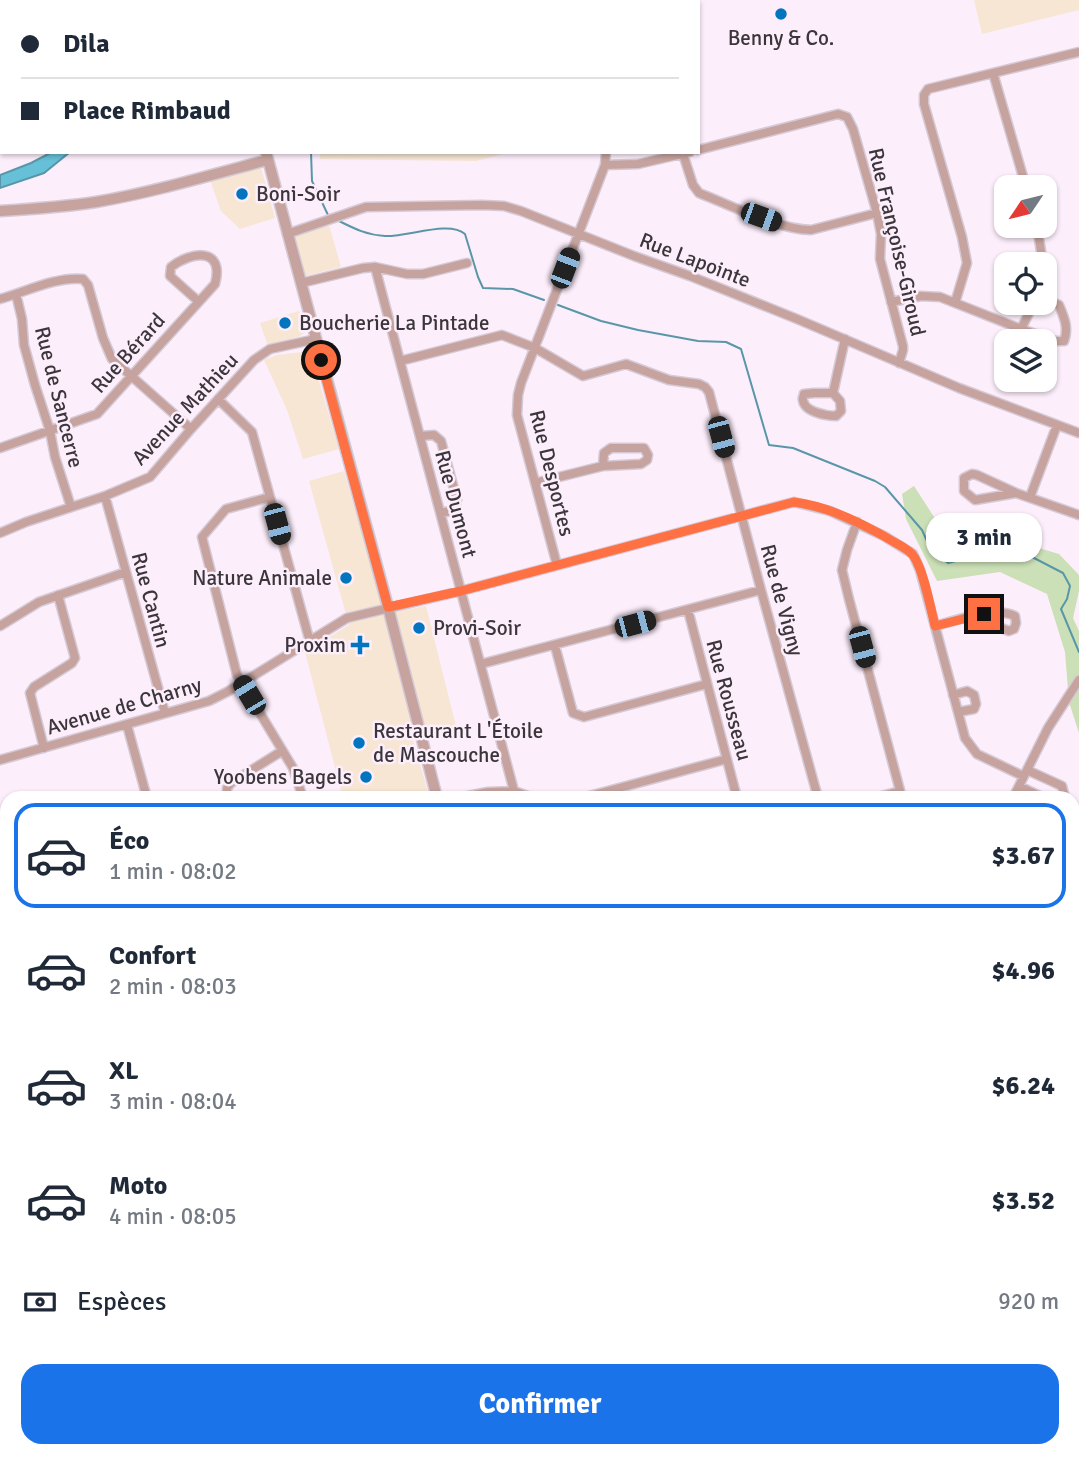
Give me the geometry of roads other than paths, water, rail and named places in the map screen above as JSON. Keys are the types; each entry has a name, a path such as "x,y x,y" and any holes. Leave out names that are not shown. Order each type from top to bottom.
{"street":[{"path":"955,303 967,263 924,104 924,95 928,89 1079,52"},
{"path":"993,74 1022,175"},
{"name":"Rue Françoise-Giroud","path":"700,149 838,114 847,117 853,129 877,213 881,234 880,259 903,345 899,363"},
{"name":"Rue Desportes","path":"556,565 517,415 517,406 521,383 606,165 606,154"},
{"path":"606,165 638,164 683,154"},
{"path":"687,154 693,185 699,193 783,225 811,230 877,213"},
{"path":"0,211 97,202 182,183 267,156 435,791"},
{"name":"Rue Lapointe","path":"287,234 366,207 504,206 684,273 959,388 1079,433"},
{"name":"Rue Bérard","path":"0,448 97,414 215,284 218,273 215,262 199,255 182,258 171,267 170,276 198,301"},
{"path":"301,283 363,268 375,267 407,274 422,274 467,263"},
{"name":"Rue Dumont","path":"375,267 514,791"},
{"path":"0,299 44,285 75,278 83,279 88,285 112,359 191,429"},
{"name":"Rue de Sancerre","path":"16,294 24,345 71,507"},
{"path":"891,302 921,296 942,298 1021,329 1028,315"},
{"path":"1057,303 1066,323 1067,334 1064,341 1057,341"},
{"path":"400,361 502,335 535,348"},
{"name":"Avenue Mathieu","path":"0,533 150,477 254,359 270,349 316,339"},
{"path":"834,393 804,394 803,404 828,416 836,416 841,411 840,401 834,393 845,339"},
{"name":"Rue de Vigny","path":"535,348 583,376 626,364 669,380 699,384 709,392 816,791"},
{"path":"218,399 252,432 310,642"},
{"path":"1030,497 1057,425"},
{"path":"419,436 434,435 441,440 457,500 455,510 441,513"},
{"path":"535,483 603,466 641,464 648,455 644,448 611,449 604,453 603,466"},
{"path":"1016,493 975,500 964,491 964,478 977,475 1016,493 1079,515"},
{"name":"Rue Cantin","path":"105,496 164,713"},
{"path":"270,497 226,509 202,537 237,675 293,768 301,791"},
{"name":"Avenue de Charny","path":"0,760 209,701 347,618 461,591 794,502 831,511 857,522 913,554 920,569 965,738 977,754 1062,786 1063,791"},
{"path":"857,522 846,550 842,570 900,791"},
{"path":"0,626 39,602 126,572"},
{"path":"481,664 761,590"},
{"path":"44,748 30,693 34,687 75,659 58,595"},
{"name":"Rue Rousseau","path":"688,610 735,791"},
{"path":"935,626 984,614"},
{"path":"555,646 573,713 579,716 584,717 707,684"},
{"path":"1016,791 1048,728 1079,680"},
{"path":"953,695 967,691 974,695 974,709 958,712"},
{"path":"127,725 144,791"},
{"path":"227,791 231,783 282,751"},
{"path":"609,791 727,760"},
{"path":"1019,786 1029,791"}],"water":[{"path":"48,154 68,154 44,173 0,188 0,175"}],"waterway":[{"path":"311,154 312,181 328,215"},
{"path":"339,221 367,233 385,236 439,229 458,230 465,234 483,288 513,289 544,300"},
{"path":"558,305 601,321 638,330 698,341 726,342 741,349 769,445 793,448 885,487 922,530 931,550 948,563 986,553 1008,553 1034,558 1063,573 1070,586 1061,609 1079,652"}],"place":[{"name":"Benny & Co.","path":"781,14"},
{"name":"Boni-Soir","path":"242,194"},
{"name":"Boucherie La Pintade","path":"285,323"},
{"name":"Nature Animale","path":"346,578"},
{"name":"Provi-Soir","path":"419,628"},
{"name":"Proxim","path":"360,645"},
{"name":"Restaurant L'Étoile de Mascouche","path":"359,743"},
{"name":"Yoobens Bagels","path":"366,777"}]}
